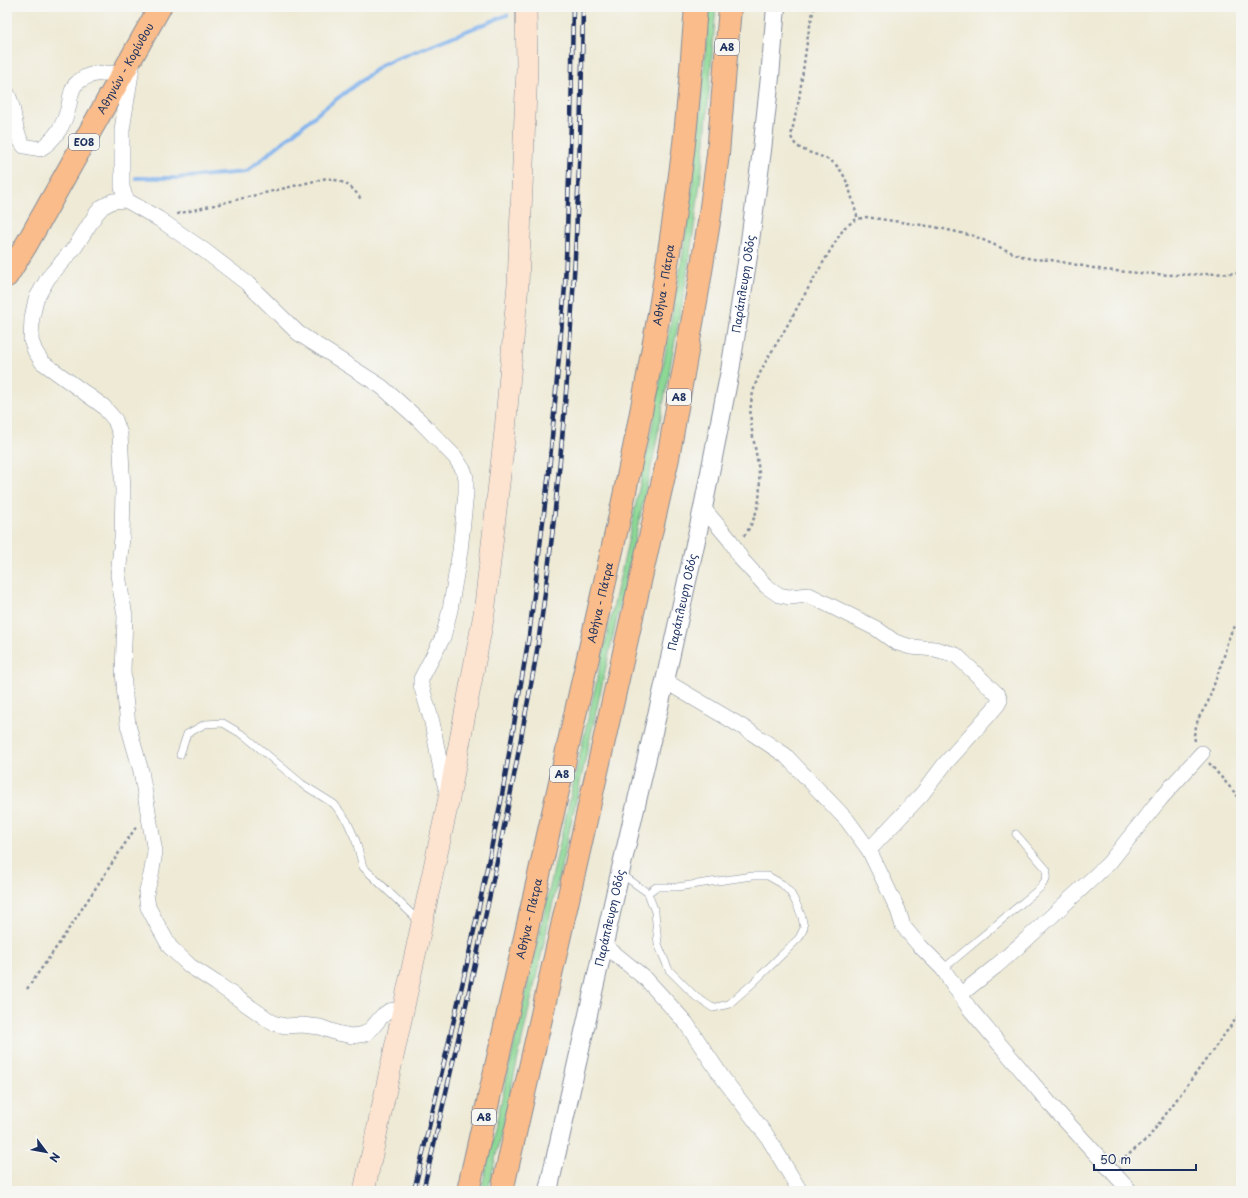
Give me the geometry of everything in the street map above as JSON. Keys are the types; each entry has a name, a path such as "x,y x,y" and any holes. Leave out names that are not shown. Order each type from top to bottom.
{"main road":[{"name":"Αθηνών - Κορίνθου","path":"7,276 25,247 160,7"},
{"path":"364,1191 449,798 484,614 506,424 518,284 527,68 526,7"},
{"path":"692,7 694,29"},
{"name":"Αθήνα - Πάτρα","path":"468,1191 622,506 640,419 664,284 684,150 696,7"},
{"name":"Α8","path":"502,1191 668,458 698,290 718,154 730,7"}],"street":[{"name":"Παράπλευρη Οδός","path":"548,1191 665,681 703,508 730,370 748,256 770,84 776,7"},
{"path":"126,200 122,187 122,130 129,80 136,50"},
{"path":"7,93 14,113 15,127 18,138 24,146 40,149 48,144 62,125 75,85 90,75 98,73 110,72 122,74"},
{"path":"403,1008 389,1011 382,1016 365,1034 352,1036 320,1027 302,1025 285,1026 273,1024 190,966 170,947 148,907 146,894 152,875 155,852 141,771 128,725 125,696 125,616 118,575 122,538 123,490 120,434 115,420 103,406 42,362 35,351 31,340 32,318 36,299 48,278 75,247 102,207 113,201 126,200 159,219 205,251 248,284 298,333 388,392 414,415 455,457 464,471 466,478 466,493 460,551 450,610 443,637 421,679 421,685 432,722 440,764 449,798"},
{"path":"703,508 730,540 742,560 766,586 779,595 789,597 809,595 877,629 895,642 911,647 935,650 956,655 998,694 1000,700 998,704 944,765 922,794 869,850"},
{"path":"665,681 746,729 785,755 847,820 869,850 898,910 903,926 918,944 943,969 970,1008 1051,1105 1130,1191"},
{"path":"961,994 996,967 1109,863 1161,798 1202,753"},
{"path":"604,945 646,979 686,1023 722,1077 767,1136 800,1191"}],"lane":[{"path":"180,755 187,734 205,724 223,723 245,736 302,784 334,804 348,821 356,841 363,867 421,924"},
{"path":"943,969 1040,888 1046,879 1047,870 1016,834"},
{"path":"620,873 648,893 655,912 658,944 669,970 696,998 713,1008 729,1004 752,984 799,938 804,928 802,917 790,892 782,884 768,876 752,876 677,887 656,887 648,893"}],"path":[{"path":"814,7 791,136 792,141 797,147 825,157 839,169 846,181 858,219"},
{"path":"159,219 327,178 340,181 350,186 362,202"},
{"path":"735,548 748,532 756,516 760,502 758,469 751,418 752,398 757,381 766,361 802,298 844,228 850,223 866,217 968,234 1022,257 1051,260 1104,270 1172,275 1241,273"},
{"path":"1241,620 1232,630 1208,702 1198,719 1194,735 1197,747 1241,800"},
{"path":"27,989 135,830 146,804"},
{"path":"1110,1171 1149,1137 1241,1012"}],"green space":[{"path":"709,7 716,7 704,152 685,287 654,454 488,1191 481,1191 626,551 653,422 683,253 697,152"}],"waterway":[{"path":"136,178 177,178 246,172 322,110 383,64 507,15"}],"railway":[{"path":"414,1191 467,964 501,801 529,636 549,472 565,286 571,122 573,7"},
{"path":"423,1191 462,1024 498,856 539,637 558,480 571,323 576,244 583,7"}]}
